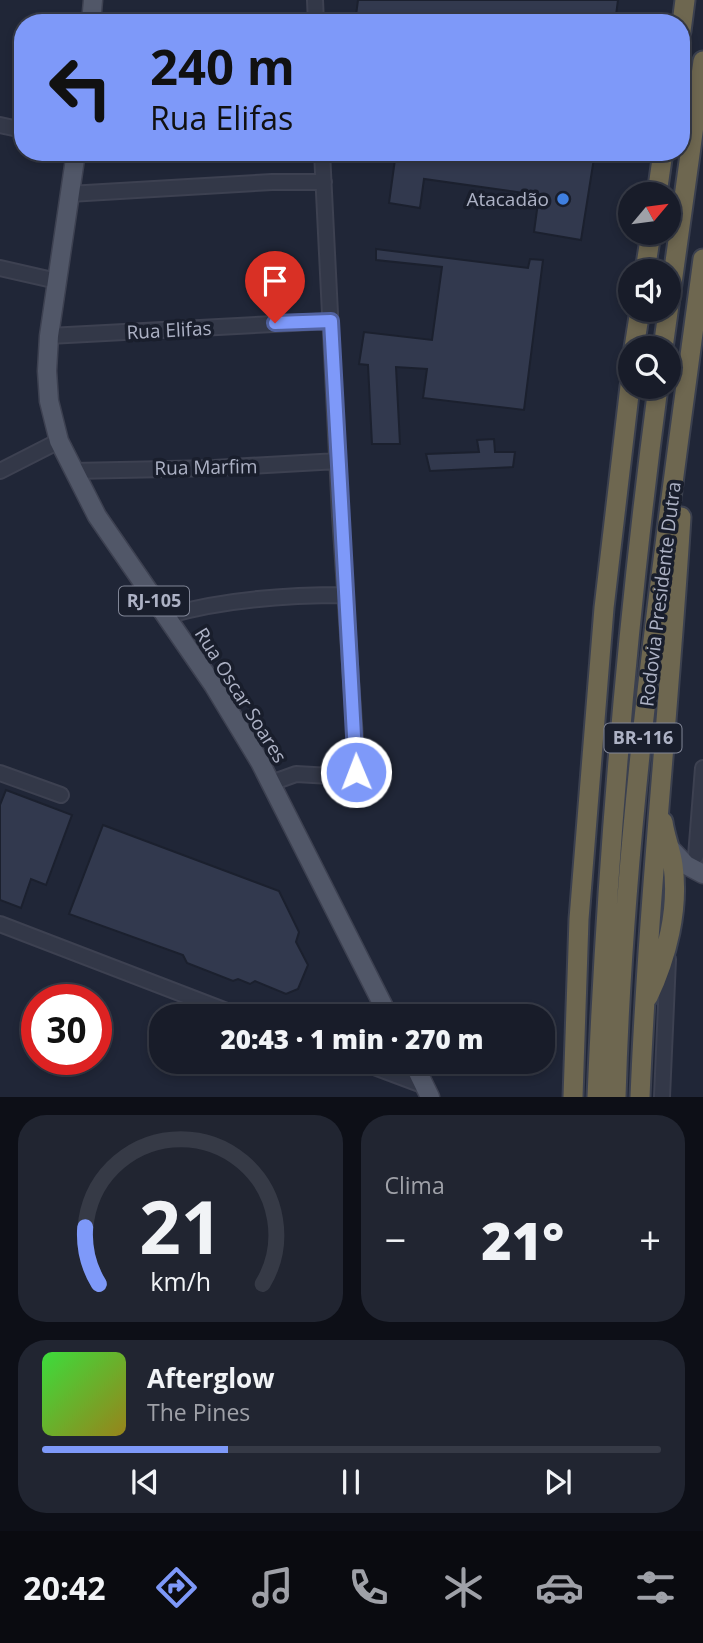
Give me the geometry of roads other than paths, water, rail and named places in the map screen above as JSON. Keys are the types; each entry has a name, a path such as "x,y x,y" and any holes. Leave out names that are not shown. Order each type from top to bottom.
{"highway":[{"path":"690,154 703,61"},
{"path":"659,182 662,161"},
{"path":"665,336 689,161"},
{"name":"Rodovia Presidente Dutra","path":"616,1097 625,927 649,668 703,259"},
{"name":"BR-116","path":"640,1097 643,1007 673,632 687,380"},
{"name":"BR-116","path":"573,1097 579,919 604,608 628,399"},
{"name":"Rodovia Presidente Dutra","path":"597,1097 603,954 617,773 643,496 656,399"},
{"path":"643,1007 660,972 669,941 674,884 670,848 659,801"}],"main road":[{"name":"Rua Oscar Soares","path":"74,161 49,336 47,371 49,401 59,440 97,516 214,686 271,783 382,1004"},
{"path":"670,848 679,860 702,874"},
{"path":"674,884 685,875 702,874"},
{"path":"418,1074 428,1092"}],"street":[{"path":"271,783 296,775 351,777 357,768 323,161"},
{"path":"69,194 324,182"},
{"path":"0,268 57,281"},
{"name":"Rua Elifas","path":"49,336 331,321"},
{"path":"0,471 59,440"},
{"name":"Rua Marfim","path":"73,471 214,468 338,461"},
{"path":"166,616 191,609 241,602 346,595"},
{"path":"696,856 703,768"},
{"path":"0,773 61,795"},
{"path":"0,924 208,1004"},
{"path":"662,1097 669,941"},
{"path":"388,1074 428,1092"}],"place":[{"name":"Atacadão","path":"563,199"}]}
